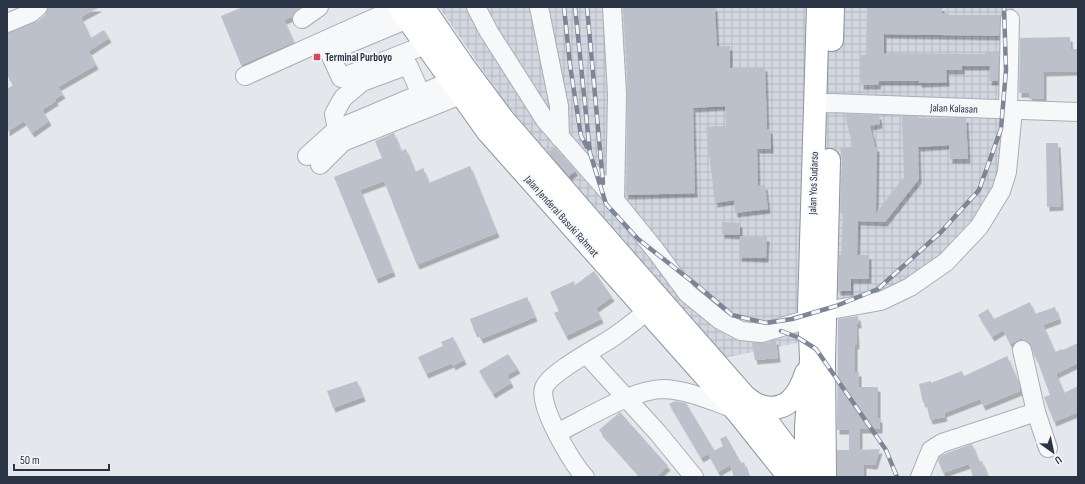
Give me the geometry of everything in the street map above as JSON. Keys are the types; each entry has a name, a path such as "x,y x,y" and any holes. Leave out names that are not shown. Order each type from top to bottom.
{"highway":[{"name":"Jalan Yos Sudarso","path":"818,7 823,103"},
{"name":"Jalan Yos Sudarso","path":"818,358 817,315 823,103 833,7"},
{"name":"Jalan Jenderal Basuki Rahmat","path":"407,10 425,44 488,132 653,305"},
{"name":"Jalan Jenderal Basuki Rahmat","path":"407,10 462,64 503,119 653,305 740,407 806,477"},
{"path":"740,407 761,406 773,408 786,404 796,396 818,358"},
{"path":"740,407 769,424 777,426 790,423 800,417 807,410 814,396 818,358"},
{"path":"806,477 818,358"},
{"path":"806,477 807,410"},
{"path":"769,424 797,461 806,477"}],"street":[{"path":"7,23 31,14 38,7"},
{"path":"476,7 489,32 545,120 615,201 687,292 720,320 741,331 761,333 817,315 881,301 896,294 935,271 946,262 979,227 1001,191 1007,172 1010,110 1010,19"},
{"path":"539,7 558,100 560,138"},
{"path":"612,7 617,94 615,201"},
{"path":"407,10 329,52 341,78 425,44"},
{"path":"245,76 407,10"},
{"path":"340,136 334,114 343,98 362,82 408,65 421,94"},
{"path":"314,160 340,136 421,94 456,88"},
{"path":"340,136 456,88"},
{"name":"Jalan Kalasan","path":"823,103 1078,112"},
{"path":"585,477 576,466 557,433 545,404 544,388 552,376 613,337 653,305"},
{"path":"1022,350 1036,412 1048,448"},
{"path":"586,354 658,433 694,477"},
{"path":"557,433 626,398 645,391 664,389 677,391 740,407"},
{"path":"920,477 931,450 942,443 1036,412"}],"shaded area":[{"path":"439,7 1014,7 1011,187 924,288 836,314 797,343 723,358 530,138"}],"building":[{"path":"48,7 100,7 81,17 91,38 104,30 109,38 89,51 96,65 58,87 63,94 55,99 56,101 42,110 49,121 32,133 24,121 7,132 7,89 13,85 7,75 7,33 38,21 45,15"},
{"path":"243,7 301,7 292,17 284,20 294,42 241,65 221,16"},
{"path":"623,7 715,7 717,47 730,46 730,68 765,67 767,129 770,129 771,149 757,149 758,186 765,185 768,209 735,213 734,200 715,203 706,127 726,126 725,106 693,108 695,193 626,195 628,94"},
{"path":"867,7 942,7 942,13 948,13 948,15 1001,15 999,36 884,34 884,53 985,54 985,52 999,52 998,81 989,81 990,66 962,66 962,70 946,70 947,82 919,83 919,81 879,81 878,85 861,85 861,55 866,55"},
{"path":"1070,37 1071,49 1078,49 1078,71 1044,72 1044,99 1029,99 1029,93 1019,93 1020,38"},
{"path":"845,115 879,115 880,124 870,126 875,147 877,147 876,213 904,177 902,116 918,118 966,118 968,159 950,159 949,145 918,147 919,179 885,222 858,221 857,255 869,255 869,279 851,279 851,291 838,291 839,255 841,255 843,212 840,212 842,160 840,147 853,147"},
{"path":"394,133 401,151 406,149 415,172 423,168 429,183 470,166 497,233 417,265 384,181 360,190 393,272 376,279 334,177 382,158 375,141"},
{"path":"1046,143 1058,143 1061,206 1047,207"},
{"path":"555,147 576,171 569,176 548,152"},
{"path":"722,222 740,223 740,235 722,234"},
{"path":"740,236 767,237 766,258 739,257"},
{"path":"594,271 612,297 596,308 601,319 566,336 554,313 559,311 550,292 574,281 575,285"},
{"path":"527,297 535,317 481,339 477,332 475,333 470,319"},
{"path":"1030,302 1035,314 1055,307 1059,319 1043,325 1055,352 1078,343 1078,363 1056,374 1064,393 1078,386 1078,412 1054,422 1044,397 1050,395 1030,343 1022,340 1022,338 1010,344 1003,330 992,337 978,315 988,309 994,319"},
{"path":"858,316 859,324 856,324 857,345 855,345 855,372 859,372 859,387 878,387 878,418 880,418 880,429 860,429 860,450 880,449 875,465 864,464 864,477 837,477 837,450 849,450 849,430 837,430 838,319"},
{"path":"453,337 464,360 453,366 452,363 426,374 418,357 443,346 441,342"},
{"path":"776,340 778,358 755,360 752,343 764,343"},
{"path":"508,354 518,369 507,375 511,383 493,394 479,371"},
{"path":"1007,356 1019,383 1020,391 983,406 980,399 944,413 945,417 930,420 926,402 923,403 919,384 931,381 931,383 962,371 964,376"},
{"path":"357,381 363,397 333,408 327,391"},
{"path":"675,401 686,403 714,450 701,458 669,404"},
{"path":"620,412 668,466 656,477 641,477 599,430"},
{"path":"726,436 741,463 744,462 749,477 734,477 730,465 718,472 708,454 723,446 720,439"},
{"path":"972,444 979,462 982,461 988,477 973,477 969,464 943,473 938,460 939,457"}],"railway":[{"path":"564,7 570,65 581,136 587,147"},
{"path":"575,7 590,153 606,204 638,239 732,315 766,323 792,319 836,306 878,289 941,232 979,190 1001,129 1006,70 1004,7"},
{"path":"587,7 603,183"},
{"path":"781,331 797,337 816,349 886,450 897,477"}],"place":[{"name":"Terminal Purboyo","path":"317,57"}]}
